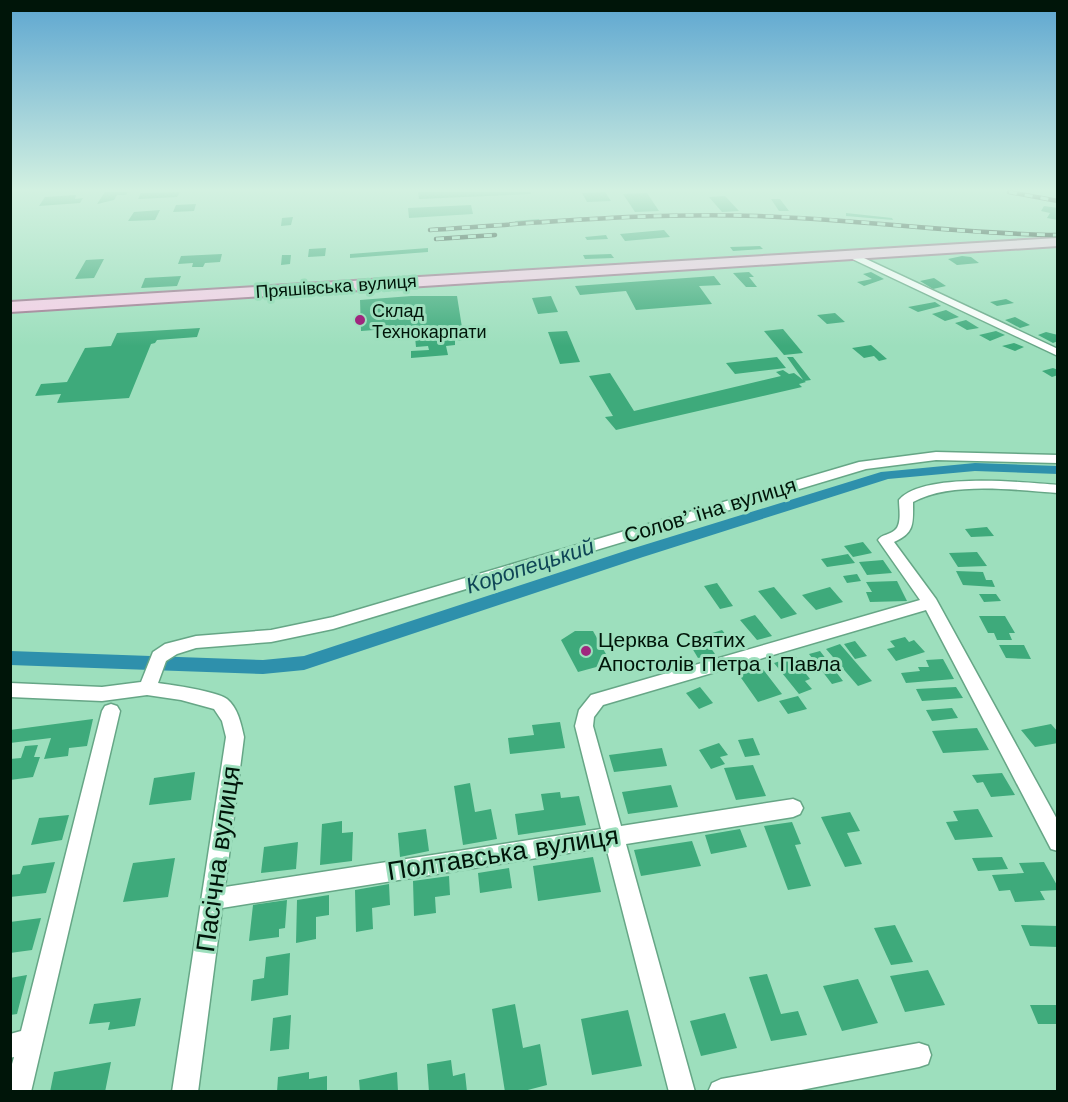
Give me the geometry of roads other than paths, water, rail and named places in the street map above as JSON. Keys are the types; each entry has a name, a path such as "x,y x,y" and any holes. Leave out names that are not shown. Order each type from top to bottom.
{"main road":[{"name":"Пряшівська вулиця","path":"10,307 1033,243"}],"street":[{"path":"849,254 1058,353"},
{"name":"Соловʼїна вулиця","path":"150,681 159,657 171,649 196,642 271,636 333,623 864,465 893,459 955,455 1058,459"},
{"path":"1058,489 974,485 915,493 906,500 906,523 901,533 885,540 930,603 1058,842"},
{"path":"682,1092 584,726 585,715 597,700 930,603"},
{"name":"Пасічна вулиця","path":"10,690 102,694 150,681 220,704 231,718 235,737 185,1092"},
{"path":"18,1092 21,1044 111,711"},
{"name":"Полтавська вулиця","path":"213,899 793,808"},
{"path":"721,1092 919,1055"}],"waterway":[{"name":"Коропецький","path":"10,658 263,667 304,663 637,553 886,475 975,467 1058,470"}],"place":[{"name":"Склад Технокарпати","path":"360,320"},
{"name":"Церква Святих Апостолів Петра і Павла","path":"586,651"}]}
